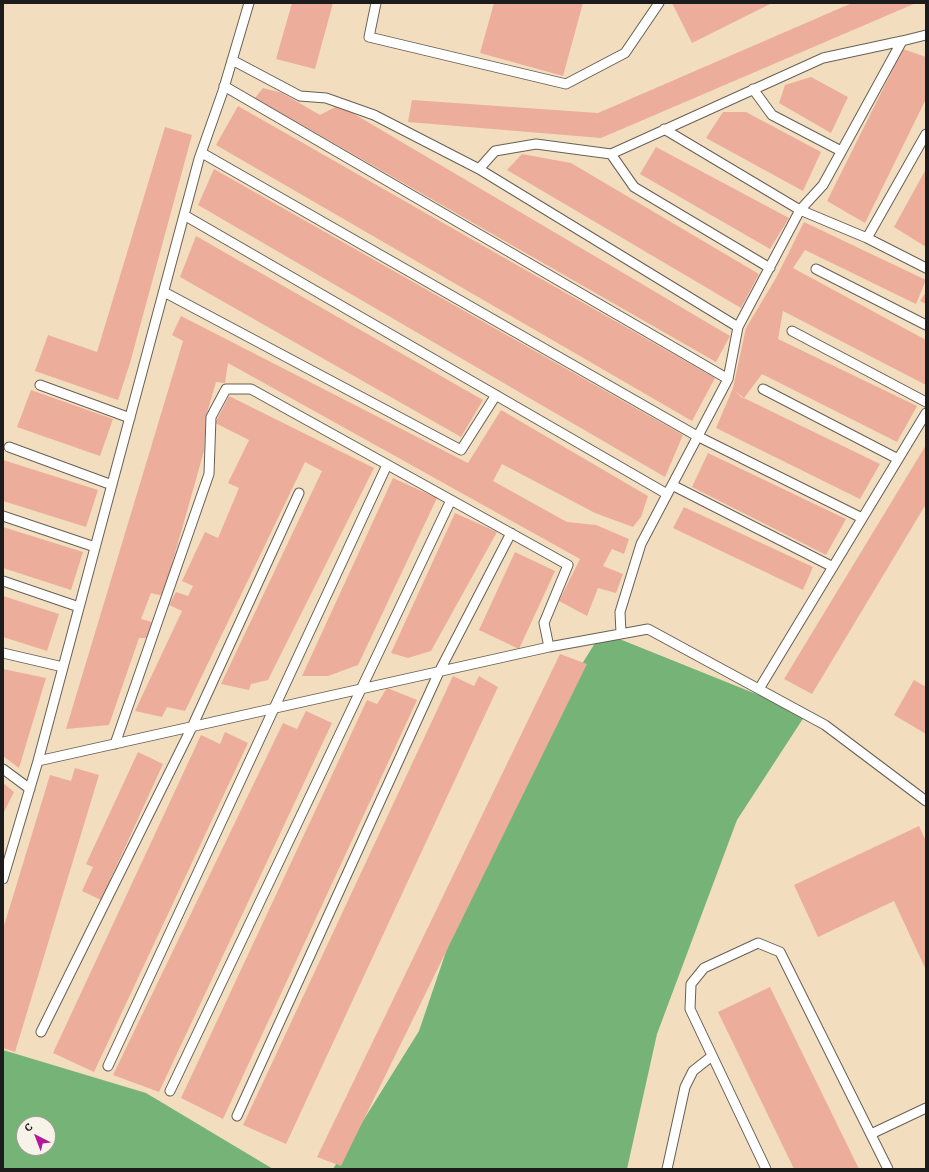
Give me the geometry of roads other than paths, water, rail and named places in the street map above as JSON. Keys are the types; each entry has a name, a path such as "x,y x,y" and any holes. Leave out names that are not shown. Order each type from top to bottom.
{"lane":[{"path":"3,879 7,851 30,789 38,761 184,215 202,152 249,3"},
{"path":"376,3 369,37 566,84 625,53 659,3"},
{"path":"479,169 495,151 536,144 610,154 822,58 926,35"},
{"path":"621,633 620,612 641,544 728,379 738,327 800,210 823,185 902,41"},
{"path":"232,60 300,96 326,98 374,115 479,169 738,327"},
{"path":"224,86 728,379"},
{"path":"753,90 772,115 841,151"},
{"path":"664,129 800,210 867,238 926,268"},
{"path":"867,238 926,134"},
{"path":"202,152 697,436 862,518"},
{"path":"610,154 634,187 770,268"},
{"path":"184,215 667,494"},
{"path":"816,269 926,325"},
{"path":"164,292 461,450 496,395"},
{"path":"792,331 926,402"},
{"path":"40,386 130,418"},
{"path":"115,744 210,474 211,417 226,389 251,389 568,564 544,623 549,647"},
{"path":"763,389 898,459"},
{"path":"759,689 926,413"},
{"path":"9,447 112,485"},
{"path":"108,1066 387,464"},
{"path":"672,485 833,567"},
{"path":"41,1032 192,727 299,494"},
{"path":"170,1091 452,500"},
{"path":"3,516 95,547"},
{"path":"237,1116 439,672 511,533"},
{"path":"3,581 79,607"},
{"path":"38,761 549,647 648,629 825,725 926,801"},
{"path":"3,653 63,667"},
{"path":"3,769 30,789"},
{"path":"766,1169 690,1008 691,984 704,968 758,943 780,952 888,1169"},
{"path":"667,1169 685,1087 694,1071 712,1056"},
{"path":"871,1134 926,1108"}]}
